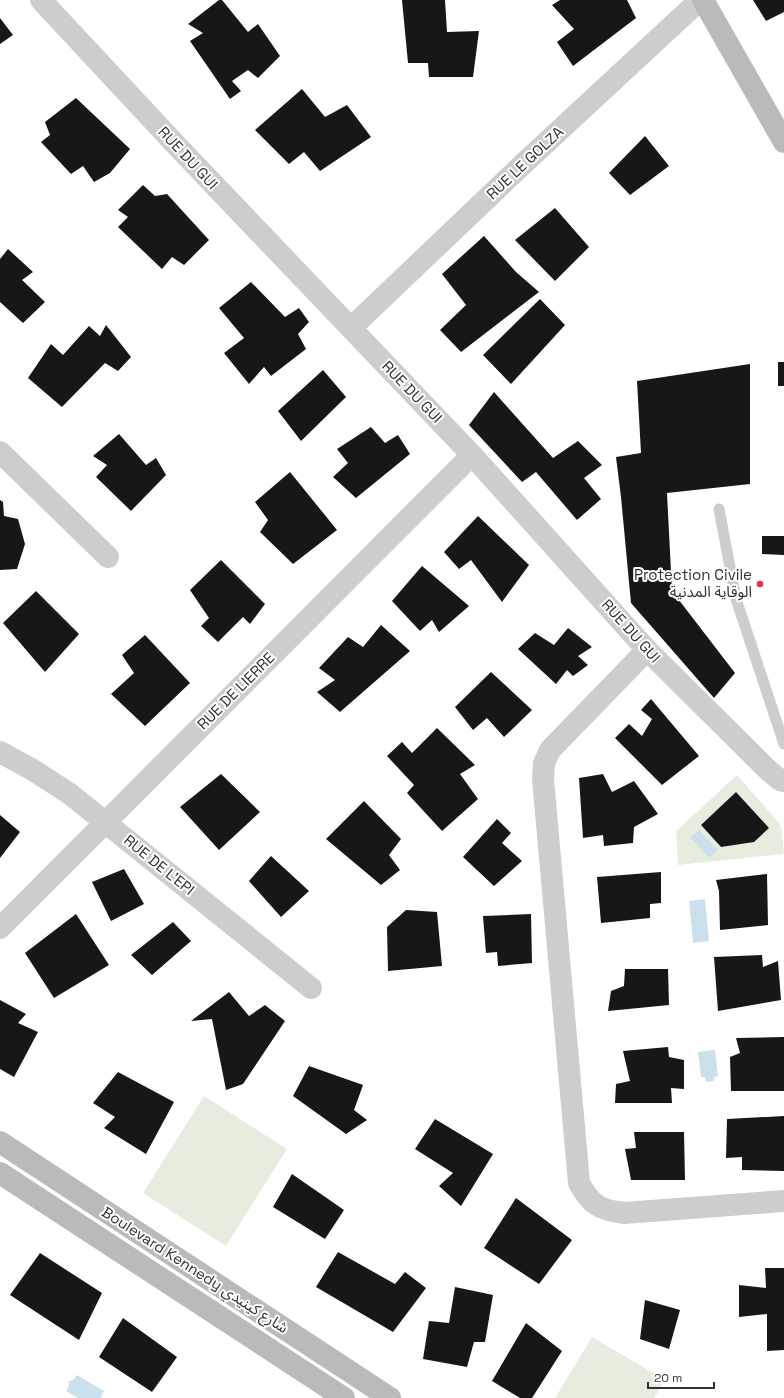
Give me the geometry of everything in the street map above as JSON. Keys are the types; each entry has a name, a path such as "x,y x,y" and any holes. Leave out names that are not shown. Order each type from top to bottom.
{"main road":[{"path":"701,0 784,142"},
{"name":"Boulevard Kennedy شارع كينيدي","path":"0,1142 390,1398"},
{"name":"Boulevard Kennedy شارع كينيدي","path":"0,1173 344,1398"}],"street":[{"name":"RUE DU GUI","path":"41,0 177,146 472,456 647,650 768,770 780,780 784,781"},
{"name":"RUE LE GOLZA","path":"351,328 522,165 701,0"},
{"path":"0,452 108,557"},
{"name":"RUE DE LIERRE","path":"0,928 472,456"},
{"path":"647,650 550,750 544,763 543,779 579,1184 586,1196 597,1206 609,1211 624,1213 784,1201"},
{"name":"RUE DE L'EPI","path":"0,752 33,770 70,794 311,988"}],"lane":[{"path":"719,509 736,599 784,744"}],"green space":[{"path":"737,775 779,823 782,831 784,854 678,865 676,831","holes":["736,792 769,828 754,841 721,847 701,825"]},
{"path":"204,1096 287,1149 226,1246 143,1193"},
{"path":"592,1337 665,1380 654,1398 555,1398"}],"water":[{"path":"699,830 718,850 709,858 690,837"},
{"path":"705,899 709,941 693,943 689,901"},
{"path":"715,1050 718,1076 714,1077 714,1081 706,1082 705,1077 701,1077 698,1052"},
{"path":"77,1375 104,1391 101,1396 102,1398 78,1398 66,1391 69,1385 68,1382 74,1379"}],"building":[{"path":"219,0 222,0 248,32 258,24 280,56 258,78 248,70 232,81 241,91 230,99 190,41 203,33 188,24"},
{"path":"402,0 445,0 447,32 479,31 473,77 429,77 428,63 408,63"},
{"path":"560,0 627,0 636,18 573,66 557,42 574,29 552,5"},
{"path":"753,0 784,0 784,12 766,21"},
{"path":"0,18 13,35 0,44"},
{"path":"302,89 325,117 347,105 371,137 320,171 304,152 289,164 255,130"},
{"path":"76,98 130,149 110,173 94,182 83,166 71,174 41,142 50,135 45,122"},
{"path":"645,136 669,166 630,195 609,173"},
{"path":"143,185 155,196 167,194 209,240 184,265 172,257 162,269 118,227 128,217 118,210"},
{"path":"555,208 589,247 555,281 515,240"},
{"path":"484,236 516,272 539,292 461,352 440,330 466,305 442,274"},
{"path":"8,249 33,272 22,280 45,302 23,323 0,302 0,259"},
{"path":"251,282 285,317 299,308 309,322 298,334 306,349 271,376 264,367 249,384 224,353 244,338 219,308"},
{"path":"540,299 565,325 511,384 483,355"},
{"path":"106,325 131,357 118,371 105,363 62,407 28,378 51,344 63,355 89,326 100,336"},
{"path":"778,362 784,362 784,386 778,386"},
{"path":"750,364 750,484 667,493 672,591 735,673 714,698 631,603 616,457 641,453 637,381"},
{"path":"323,370 346,397 301,441 278,411"},
{"path":"494,392 553,458 578,441 602,465 584,478 601,499 577,520 536,472 522,482 469,425"},
{"path":"371,427 385,443 398,435 410,454 356,498 333,477 348,463 337,449"},
{"path":"119,434 146,465 156,458 166,475 131,511 96,477 107,465 93,456"},
{"path":"290,472 337,530 293,564 260,532 268,520 255,502"},
{"path":"0,500 3,502 4,516 18,519 25,544 17,569 0,570"},
{"path":"478,516 529,565 502,602 471,560 459,569 444,552"},
{"path":"762,536 784,536 784,555 762,554"},
{"path":"221,560 265,604 250,624 243,617 218,642 201,626 209,618 190,590"},
{"path":"422,566 469,606 439,632 432,620 420,631 392,601"},
{"path":"36,591 79,634 45,672 3,623"},
{"path":"381,625 410,651 340,712 317,692 335,680 319,668 348,637 363,647"},
{"path":"568,628 592,647 578,656 588,665 573,676 567,670 556,684 518,649 535,633 554,645"},
{"path":"145,635 190,683 145,726 111,694 134,673 122,655"},
{"path":"491,672 532,710 504,737 487,718 473,730 455,707"},
{"path":"651,699 699,756 662,785 615,738 629,724 642,736 652,719 641,710"},
{"path":"437,728 475,765 460,774 478,799 442,831 407,793 414,785 387,756 402,742 412,753"},
{"path":"221,774 260,812 219,850 180,807"},
{"path":"603,774 612,792 634,781 658,814 634,827 633,843 604,846 603,835 583,838 579,778"},
{"path":"736,792 769,828 754,842 721,847 701,825"},
{"path":"364,801 401,839 389,855 400,870 381,885 326,839"},
{"path":"0,815 20,832 0,858"},
{"path":"497,819 511,833 502,843 522,861 494,886 463,857"},
{"path":"271,856 309,891 281,917 249,881"},
{"path":"124,869 144,904 111,921 92,882"},
{"path":"661,872 661,903 650,904 650,918 601,923 597,877"},
{"path":"767,874 768,925 720,930 719,891 716,880"},
{"path":"406,910 437,912 442,966 388,971 387,927"},
{"path":"76,914 109,965 54,998 25,953"},
{"path":"531,914 532,963 498,966 497,952 486,953 483,916"},
{"path":"173,922 191,941 152,975 131,955"},
{"path":"762,955 763,967 778,961 781,1000 718,1011 714,957"},
{"path":"625,969 668,969 669,1005 608,1011 611,991 624,986"},
{"path":"229,992 249,1016 265,1005 285,1021 243,1084 226,1090 212,1019 191,1021"},
{"path":"0,1000 26,1014 18,1023 38,1032 14,1077 0,1069"},
{"path":"784,1037 784,1091 731,1091 730,1057 740,1053 736,1038"},
{"path":"668,1047 669,1057 684,1060 684,1089 671,1088 672,1103 615,1103 616,1084 630,1081 623,1051"},
{"path":"309,1066 363,1085 354,1110 367,1120 346,1134 293,1096"},
{"path":"118,1072 174,1102 146,1154 104,1128 115,1117 93,1103"},
{"path":"784,1116 784,1171 742,1170 742,1157 726,1158 727,1119"},
{"path":"435,1119 493,1154 461,1206 439,1186 453,1173 415,1149"},
{"path":"634,1132 684,1132 685,1180 631,1180 625,1149 636,1148"},
{"path":"292,1174 344,1210 325,1239 273,1207"},
{"path":"516,1198 572,1240 539,1284 484,1248"},
{"path":"338,1252 395,1284 405,1272 426,1288 393,1332 316,1287"},
{"path":"40,1253 102,1293 79,1340 10,1295"},
{"path":"765,1268 784,1268 784,1350 767,1351 767,1314 739,1317 739,1285 766,1288"},
{"path":"455,1287 493,1295 485,1342 474,1342 467,1367 423,1359 429,1321 449,1323"},
{"path":"645,1300 680,1310 669,1349 640,1339"},
{"path":"123,1318 177,1357 152,1392 99,1357"},
{"path":"526,1323 562,1351 532,1398 520,1398 492,1381"}],"place":[{"name":"Protection Civile الوقاية المدنية","path":"760,584"}]}
